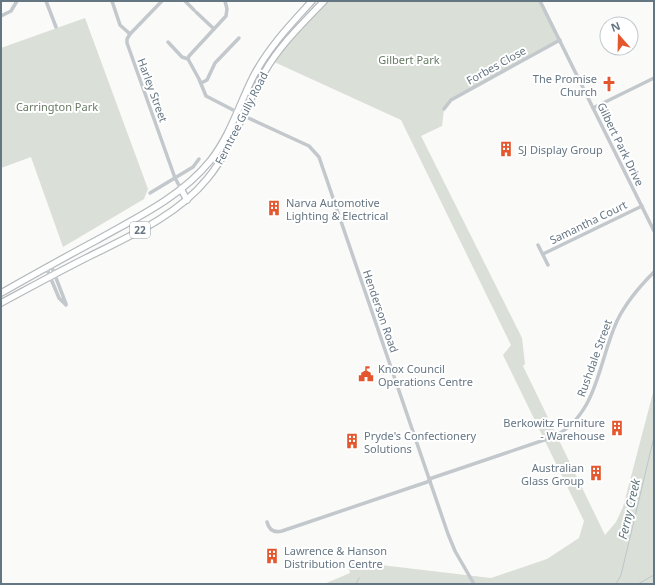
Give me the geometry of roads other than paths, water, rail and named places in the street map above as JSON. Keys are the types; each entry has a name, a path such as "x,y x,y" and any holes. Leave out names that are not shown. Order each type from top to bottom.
{"main road":[{"name":"Ferntree Gully Road","path":"1,292 135,219 181,189 193,179 212,160 225,138 252,78 267,53 312,1"},
{"name":"Ferntree Gully Road","path":"1,303 127,237 162,217 187,200 221,161 261,78 271,62 320,2"},
{"path":"237,112 244,116"},
{"path":"181,189 187,200"}],"street":[{"path":"1,16 10,11 17,1"},
{"path":"46,1 56,28"},
{"path":"112,1 120,25 130,34 162,1"},
{"path":"185,1 214,29"},
{"path":"188,59 189,56 224,19 227,14 225,1"},
{"name":"Gilbert Park Drive","path":"540,1 654,231"},
{"name":"Harley Street","path":"130,34 126,41 127,46 175,178 181,189"},
{"path":"201,83 207,80 215,63 239,38"},
{"name":"Forbes Close","path":"444,108 451,100 560,40"},
{"path":"168,42 182,57 188,59 201,83 205,94 237,112"},
{"path":"593,108 654,78"},
{"name":"Henderson Road","path":"244,116 309,146 319,157 450,539 474,584"},
{"path":"150,193 194,167 199,159"},
{"name":"Samantha Court","path":"543,254 642,206"},
{"name":"Samantha Court","path":"538,244 548,265"},
{"path":"48,266 66,305 59,298 52,276"},
{"name":"Rushdale Street","path":"267,522 269,528 273,531 282,531 550,438 570,427 582,413 588,402 620,315 635,292 654,272"}],"waterway":[{"name":"Ferny Creek","path":"616,584 621,575 654,437"},
{"path":"638,584 654,575"},
{"path":"356,584 359,578"}],"place":[{"name":"The Promise Church","path":"609,84"},
{"name":"SJ Display Group","path":"506,149"},
{"name":"Narva Automotive Lighting & Electrical","path":"274,208"},
{"name":"Knox Council Operations Centre","path":"366,374"},
{"name":"Berkowitz Furniture - Warehouse","path":"617,428"},
{"name":"Pryde's Confectionery Solutions","path":"352,441"},
{"name":"Australian Glass Group","path":"596,473"},
{"name":"Lawrence & Hanson Distribution Centre","path":"272,556"}],"park label":[{"name":"Gilbert Park","path":"409,59"},
{"name":"Carrington Park","path":"57,106"}]}
